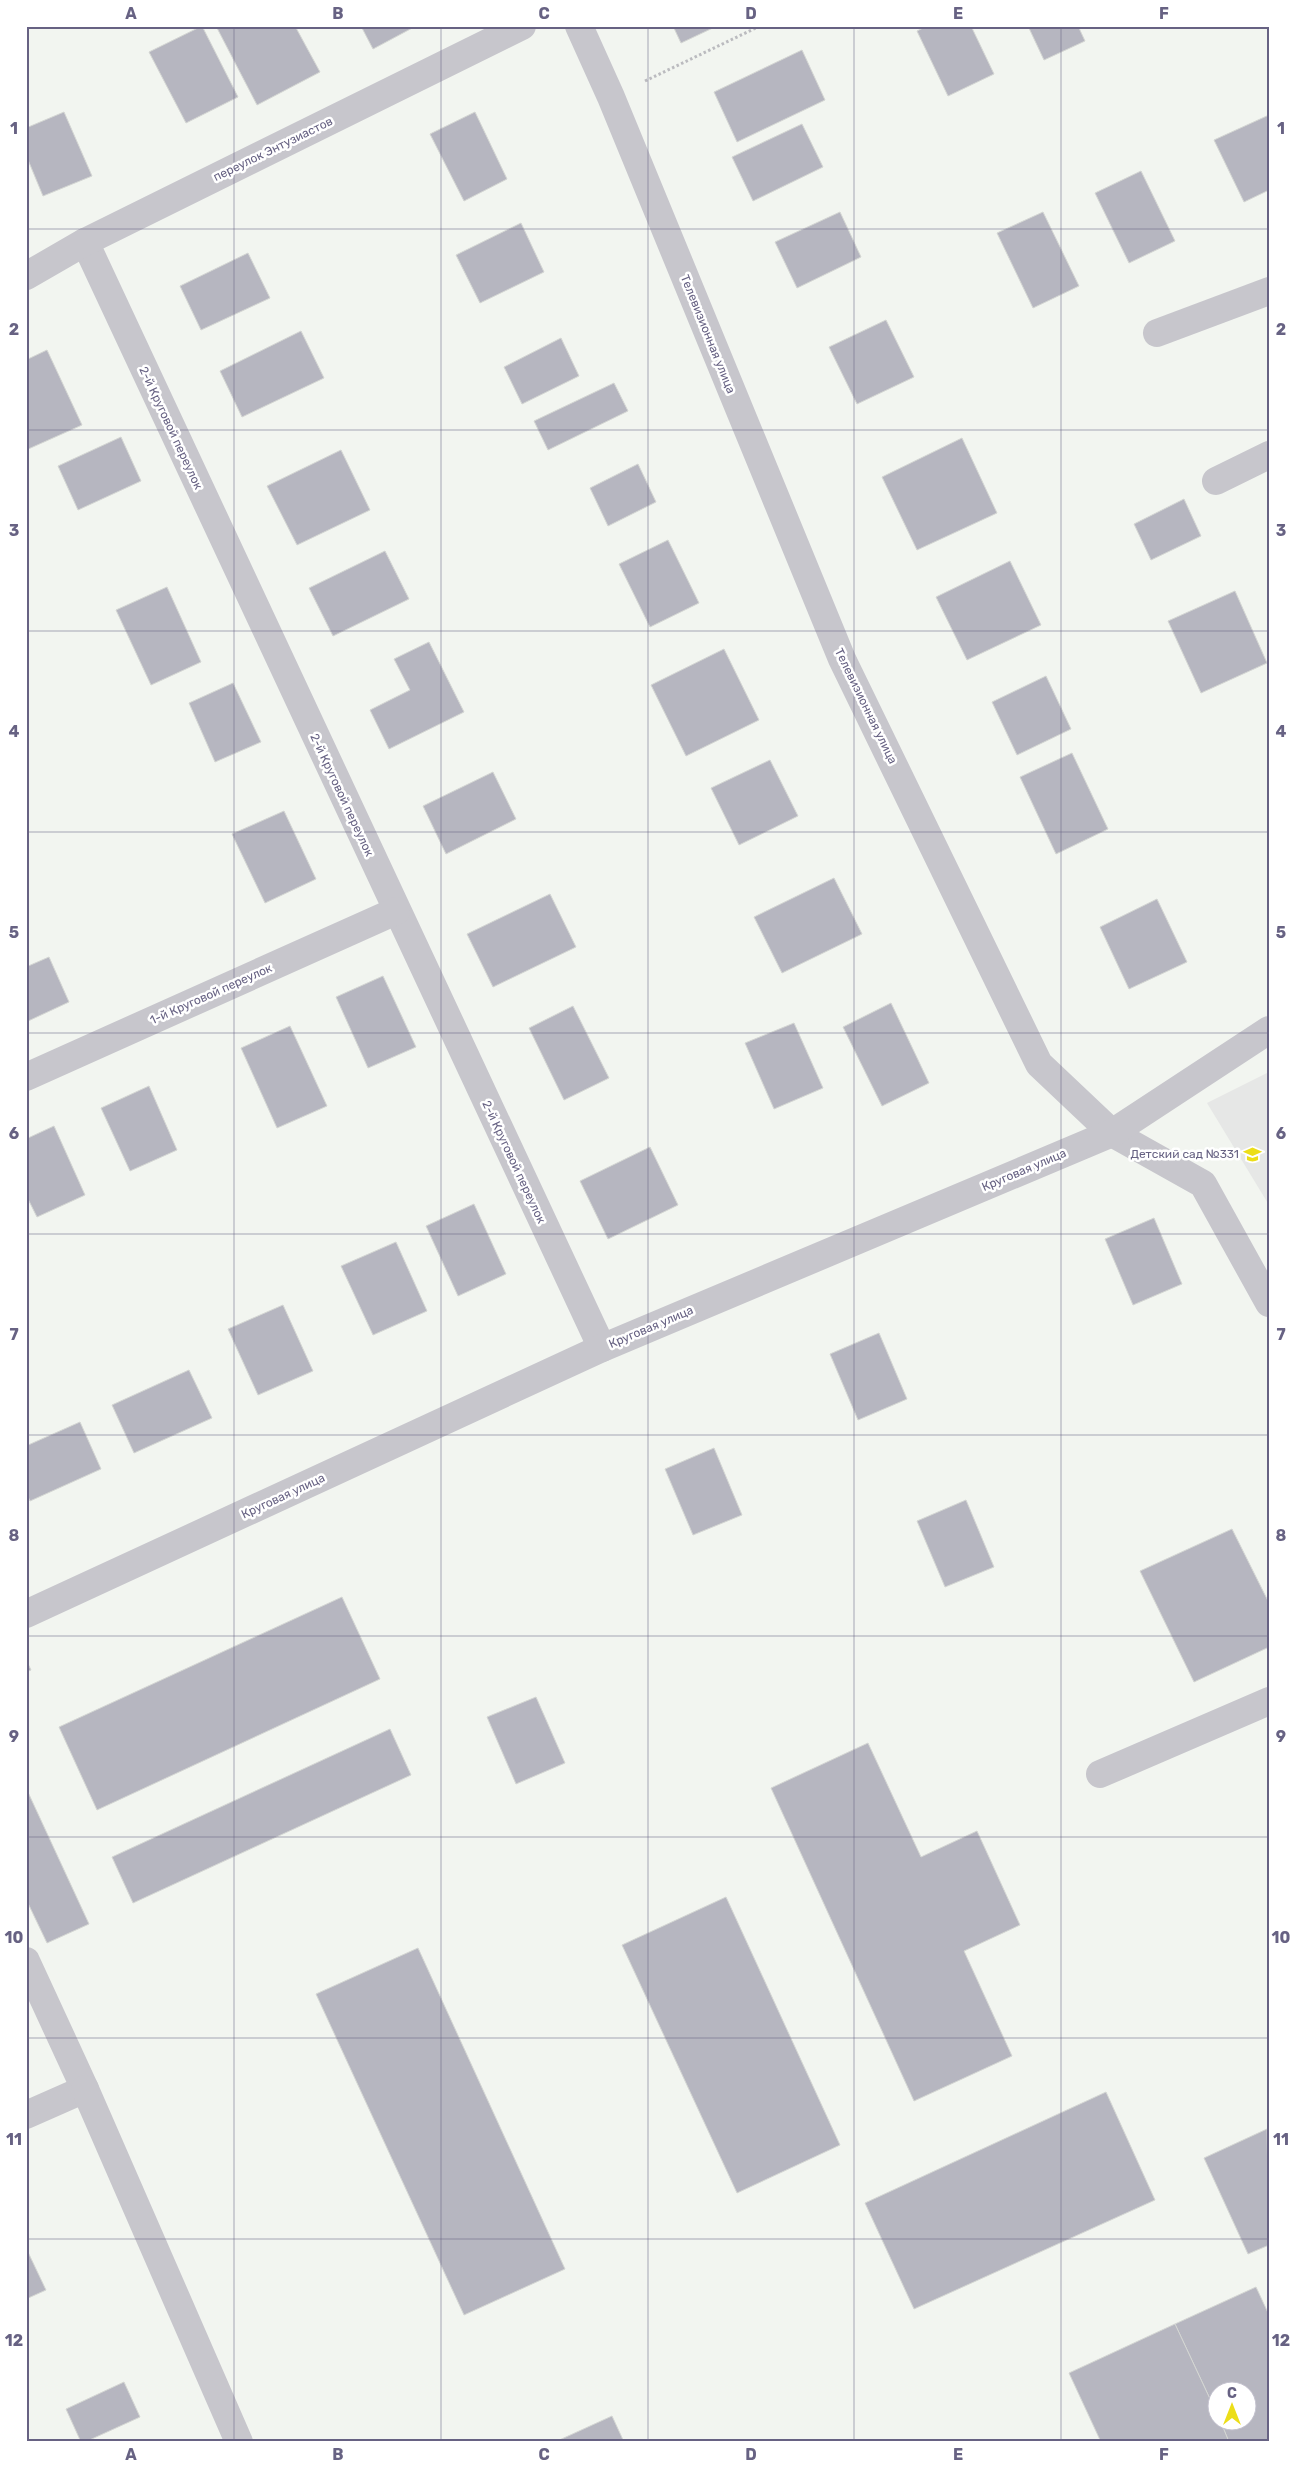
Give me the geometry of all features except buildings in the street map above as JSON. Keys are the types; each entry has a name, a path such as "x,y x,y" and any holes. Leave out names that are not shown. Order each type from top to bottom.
{"street":[{"name":"переулок Энтузиастов","path":"26,276 85,242 522,26"},
{"name":"Телевизионная улица","path":"579,26 851,676 1039,1064 1112,1133 1203,1184 1269,1304"},
{"name":"2-й Круговой переулок","path":"85,242 396,911 602,1348"},
{"path":"1157,333 1269,291"},
{"path":"1216,481 1269,455"},
{"name":"1-й Круговой переулок","path":"26,1077 396,911"},
{"name":"Круговая улица","path":"26,1614 602,1348 1112,1133 1269,1030"},
{"path":"1100,1774 1269,1701"},
{"path":"26,1962 85,2089 239,2442"},
{"path":"26,2115 85,2089"}],"path":[{"path":"610,98 760,26"}],"shaded area":[{"name":"Детский сад №331","path":"1269,1072 1269,1205 1207,1103"}],"place":[{"name":"Детский сад №331","path":"1253,1154"}]}
